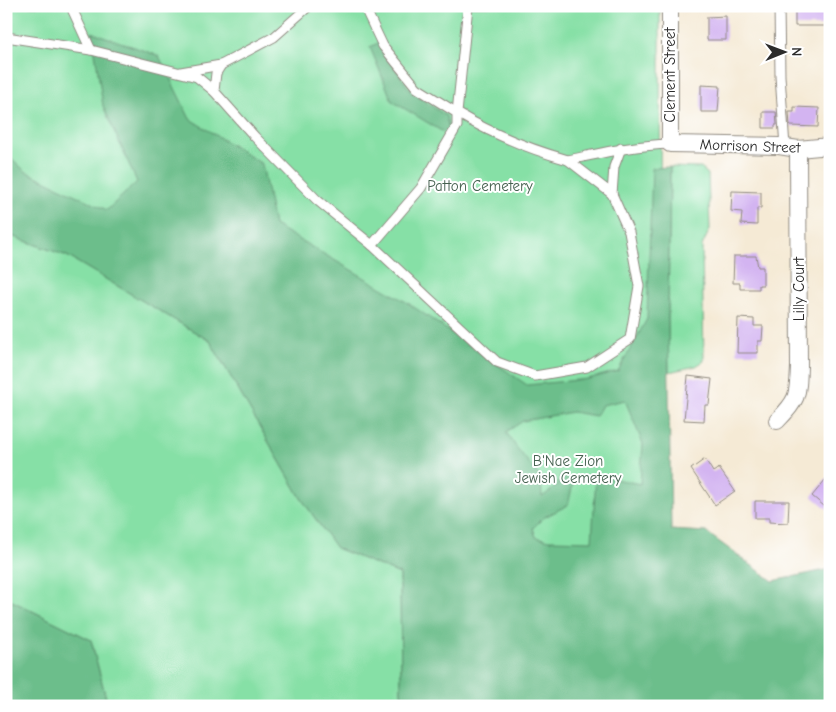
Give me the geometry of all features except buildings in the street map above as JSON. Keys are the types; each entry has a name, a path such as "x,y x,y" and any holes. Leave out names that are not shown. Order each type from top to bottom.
{"street":[{"name":"Clement Street","path":"670,6 670,144"},
{"name":"Morrison Street","path":"670,144 791,148 830,146"},
{"name":"Lilly Court","path":"777,421 793,404 798,389 800,366 791,148"}],"lane":[{"path":"73,6 91,50"},
{"path":"178,73 220,65 274,37 309,6"},
{"path":"6,37 91,50 197,77 214,91 255,137 317,200 372,245 497,362 535,376 587,367 630,339 639,286 629,232 612,194 568,160 538,152 482,128 417,88 382,46 364,6"},
{"path":"372,245 421,188 457,126 468,6"},
{"path":"779,6 780,76 791,148"},
{"path":"214,91 216,73 220,65"},
{"path":"568,160 621,148 670,144"},
{"path":"612,194 614,167 621,148"}],"green space":[{"name":"Patton Cemetery","path":"6,6 660,6 661,537 482,557 465,382 6,219"},
{"path":"92,32 159,56 190,119 262,164 274,225 408,303 527,385 588,379 618,371 647,319 652,168 670,167 668,318 671,530 706,532 773,581 830,569 830,706 404,706 401,692 400,574 336,548 301,498 210,341 67,256 6,234 6,153 25,171 107,210 137,182 103,106","holes":["625,400 643,444 640,484 596,475 592,541 550,540 536,537 533,528 543,518 568,505 573,484 561,474 557,486 542,497 541,478 506,432 523,421 572,412 596,416 602,405"]},
{"path":"378,43 411,92 446,116 449,131 443,132 392,101 370,47"},
{"path":"670,167 701,168 708,174 710,229 702,246 704,361 696,366 669,372 668,318"},
{"path":"6,234 67,256 210,341 301,498 336,548 400,574 401,692 404,706 108,706 91,640 6,598"},
{"path":"6,598 91,640 108,706 6,706"}],"park label":[{"name":"B'Nae Zion Jewish Cemetery","path":"568,470"}]}
